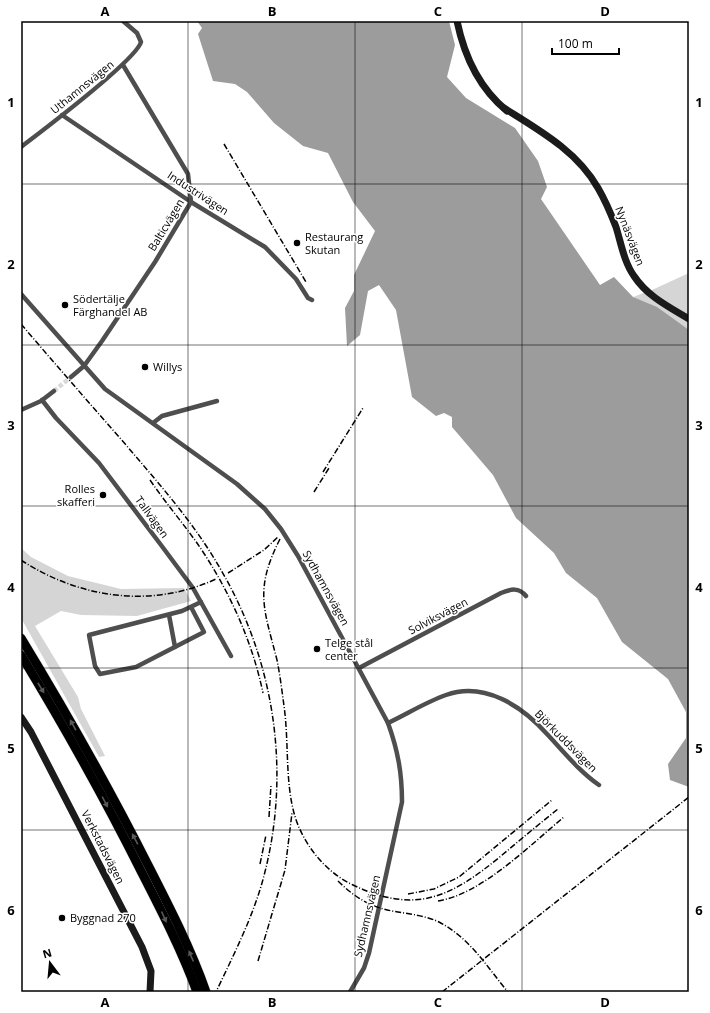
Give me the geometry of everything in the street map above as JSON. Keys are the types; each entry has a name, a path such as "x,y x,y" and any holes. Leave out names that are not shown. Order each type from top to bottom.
{"highway":[{"path":"21,638 60,702 134,838 168,905 206,992"},
{"path":"21,655 60,720 130,850 160,909 197,992"}],"street":[{"name":"Uthamnsvägen","path":"21,148 123,65 140,47 141,42 136,33 123,21"},
{"name":"Nynäsvägen","path":"458,21 464,46 472,67 485,88 504,108 552,139 575,158 598,188 634,276 655,298 689,319"},
{"name":"Balticvägen","path":"71,377 84,366 128,302 192,202 188,174 123,65"},
{"name":"Industrivägen","path":"62,115 192,202 265,247 296,279 308,298 312,300"},
{"path":"21,294 84,366"},
{"name":"Sydhamnsvägen","path":"84,366 105,389 153,422 237,484 265,509 281,529 298,556 388,724 398,752 402,778 402,802 369,953 364,968 350,992"},
{"path":"21,410 42,400 54,391"},
{"name":"Tallvägen","path":"42,400 56,418 99,463 118,486 201,602 231,656"},
{"path":"153,422 162,416 217,401"},
{"name":"Solviksvägen","path":"359,668 501,593 512,589 518,590 526,596"},
{"path":"191,607 204,632 136,667 100,674 95,666 89,634 169,615 201,602"},
{"path":"169,615 175,647"},
{"name":"Björkuddsvägen","path":"388,724 446,695 461,691 481,692 498,696 524,711 544,730 586,776 599,785"},
{"name":"Verkstadsvägen","path":"21,717 38,746 142,947 152,971 150,992"}],"shaded area":[{"path":"197,21 449,21 455,45 447,77 466,98 515,128 538,161 547,187 541,199 600,285 614,277 633,297 657,307 689,330 689,787 670,780 668,764 686,738 686,712 668,679 622,642 597,598 566,573 554,553 516,518 493,475 452,427 452,417 444,413 436,416 412,397 396,310 379,285 368,291 360,335 347,346 345,308 354,291 354,275 375,231 353,202 328,153 303,146 274,123 247,92 235,84 213,81 198,34 202,28"},
{"path":"689,273 689,330 633,297 654,289"},
{"path":"21,548 31,557 68,576 121,589 184,588 191,601 137,616 81,615 61,611 35,626 78,697 81,709 105,756 99,757 21,618"}],"tunnel":[{"path":"54,391 71,377"}],"railway":[{"path":"224,144 306,282"},
{"path":"21,324 152,475 200,537 221,570 240,606 255,644 266,682 273,722 277,762 276,803 271,843 258,897 216,992"},
{"path":"323,472 363,408"},
{"path":"314,492 329,468"},
{"path":"150,480 197,543 229,596 245,634 263,693"},
{"path":"228,573 264,550 278,537"},
{"path":"280,539 272,557 264,586 265,613 277,660 281,683 285,719 289,787 294,813 309,846 324,864 333,872 353,885 375,894 396,899 414,900 432,897 449,891 466,882 501,856 558,809"},
{"path":"21,560 43,573 67,583 91,591 116,595 141,596 166,594 191,588 216,579"},
{"path":"269,817 271,785"},
{"path":"442,992 689,797"},
{"path":"408,894 434,889 459,877 552,800"},
{"path":"258,961 285,870 292,813"},
{"path":"438,901 455,897 488,879 521,854 564,817"},
{"path":"260,864 266,835"},
{"path":"338,881 347,890 374,906 432,919 450,929 469,945 508,992"}],"place":[{"name":"Restaurang Skutan","path":"297,243"},
{"name":"Södertälje Färghandel AB","path":"65,305"},
{"name":"Willys","path":"145,367"},
{"name":"Rolles skafferi","path":"103,495"},
{"name":"Telge stål center","path":"317,649"},
{"name":"Byggnad 270","path":"62,918"}]}
